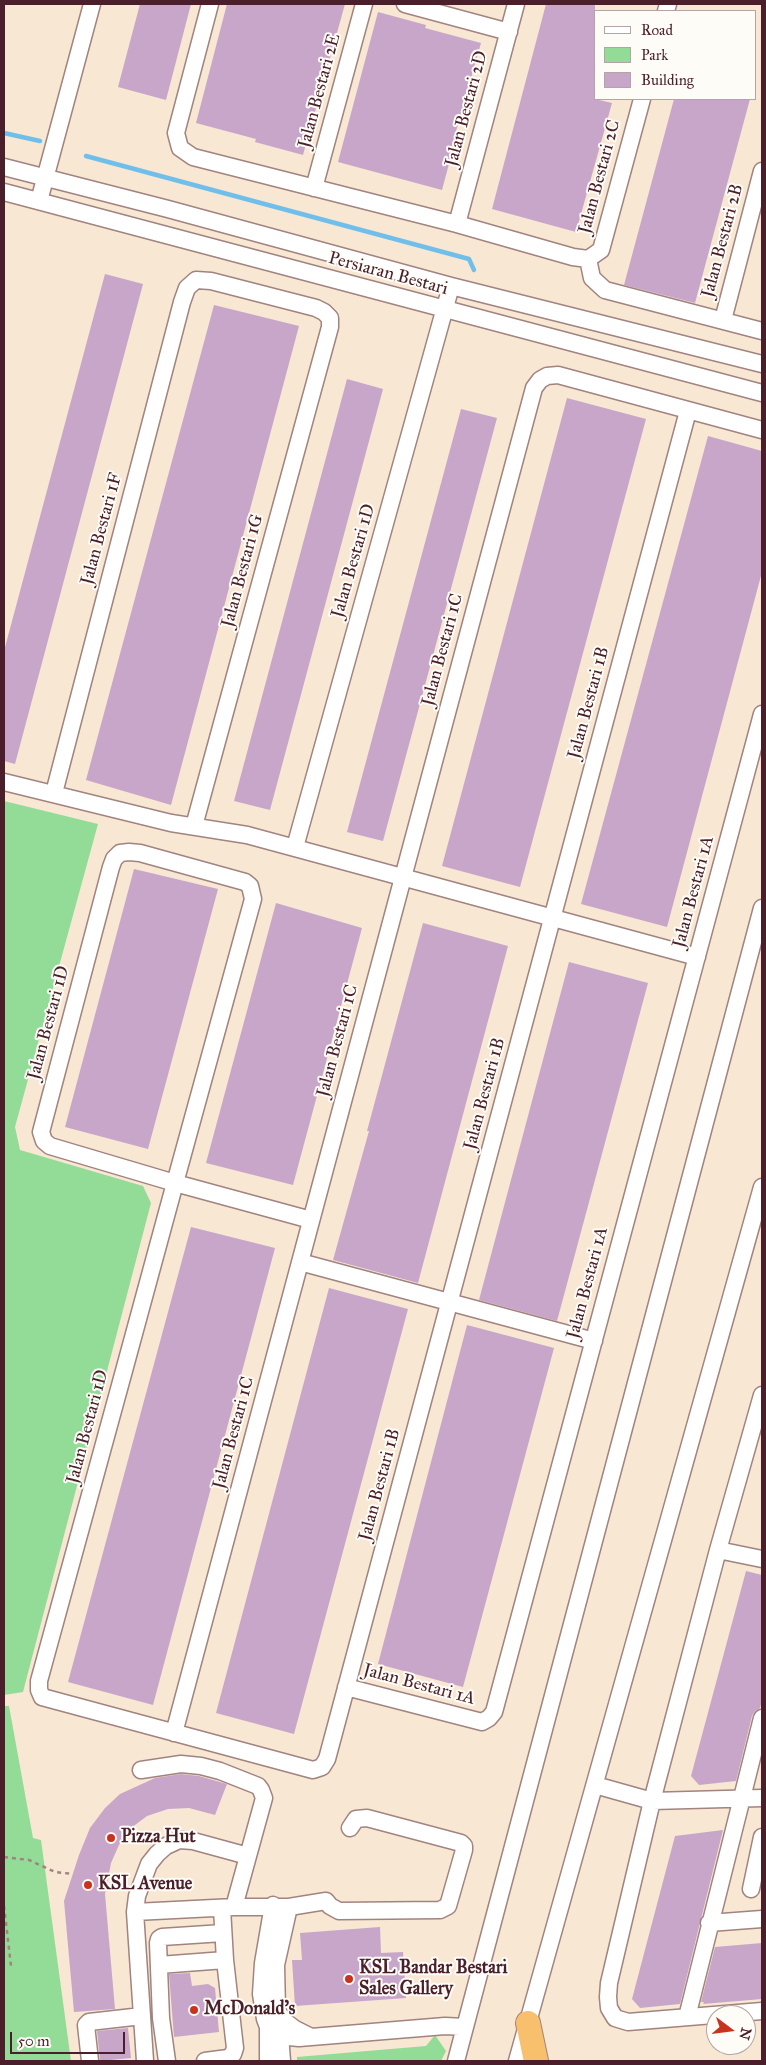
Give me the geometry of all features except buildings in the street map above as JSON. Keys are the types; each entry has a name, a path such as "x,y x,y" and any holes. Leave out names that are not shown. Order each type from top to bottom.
{"highway":[{"path":"528,2023 536,2061"}],"street":[{"path":"39,201 92,4"},
{"path":"210,4 176,133 180,148 194,157 457,224 573,257 588,258 592,278 606,290 762,331"},
{"name":"Jalan Bestari 2E","path":"314,188 364,4"},
{"path":"405,4 509,32"},
{"name":"Jalan Bestari 2D","path":"457,224 516,4"},
{"name":"Jalan Bestari 2C","path":"588,258 601,250 642,100"},
{"name":"Persiaran Bestari","path":"4,167 451,286 762,364"},
{"name":"Jalan Bestari 2B","path":"722,320 762,171"},
{"name":"Persiaran Bestari","path":"4,192 762,393"},
{"name":"Jalan Bestari 1F","path":"54,793 187,288 196,280 211,281 316,308 330,318 330,327"},
{"name":"Jalan Bestari 1D","path":"295,847 451,286"},
{"name":"Jalan Bestari 1G","path":"194,826 330,327"},
{"name":"Jalan Bestari 1C","path":"174,1733 534,388 540,380 548,376 558,376 688,411"},
{"path":"688,411 762,430"},
{"name":"Jalan Bestari 1B","path":"174,1733 313,1770 322,1767 327,1759 688,411"},
{"name":"Jalan Bestari 1A","path":"346,1687 482,1722 494,1712 762,714"},
{"path":"4,782 120,811 247,835 295,847 697,957"},
{"name":"Jalan Bestari 1D","path":"174,1733 42,1698 39,1690 253,899 250,886 232,877 129,852 120,853 114,859 111,867 41,1132 44,1141 50,1146 175,1183"},
{"path":"456,2061 762,908"},
{"path":"175,1183 311,1220"},
{"path":"517,2061 762,1187"},
{"path":"300,1262 594,1341"},
{"path":"762,1395 718,1550 652,1801 610,1982 609,2008 615,2018 628,2022 762,2011"},
{"path":"718,1550 762,1559"},
{"path":"687,2016 762,1718"},
{"path":"141,1770 181,1764 201,1766 220,1771 258,1786 264,1798 248,1856 228,1907 223,1933 235,2048 233,2054 228,2058 205,2061"},
{"path":"595,1785 652,1801 762,1798"},
{"path":"135,1912 281,1906 326,1901 330,1906 340,1911 440,1910 448,1906 464,1850 461,1842 367,1818 356,1819 350,1828"},
{"path":"751,1889 762,1837"},
{"path":"145,2061 135,1912 142,1879 156,1854 166,1846 179,1840 193,1841 248,1856"},
{"path":"281,1906 276,1965 276,2010 283,2020 295,2029 311,2036"},
{"path":"281,1906 263,1963 261,1994 264,2019 274,2030 282,2061"},
{"path":"709,1923 762,1919"},
{"path":"167,2061 161,2018 158,1942 162,1937 223,1933"},
{"path":"158,1964 225,1960"},
{"path":"90,2061 86,2025 89,2022 142,2016"},
{"path":"274,2030 299,2038 445,2026 465,2027"},
{"path":"268,2061 274,2030"}],"path":[{"path":"4,1857 28,1860 55,1872 73,1874"},
{"path":"108,1877 142,1879"},
{"path":"4,1906 11,1966"}],"green space":[{"path":"4,801 98,824 15,1127 20,1150 143,1186 151,1203 23,1692 4,1695"},
{"path":"4,1706 9,1706 33,1838 41,1840 71,2061 4,2061"},
{"path":"435,2035 446,2051 441,2061 297,2061 297,2057 426,2046"}],"waterway":[{"path":"4,133 40,141"},
{"path":"86,156 469,259 474,270"}],"place":[{"name":"Pizza Hut","path":"111,1838"},
{"name":"KSL Avenue","path":"88,1885"},
{"name":"KSL Bandar Bestari Sales Gallery","path":"349,1979"},
{"name":"McDonald's","path":"194,2010"}]}
